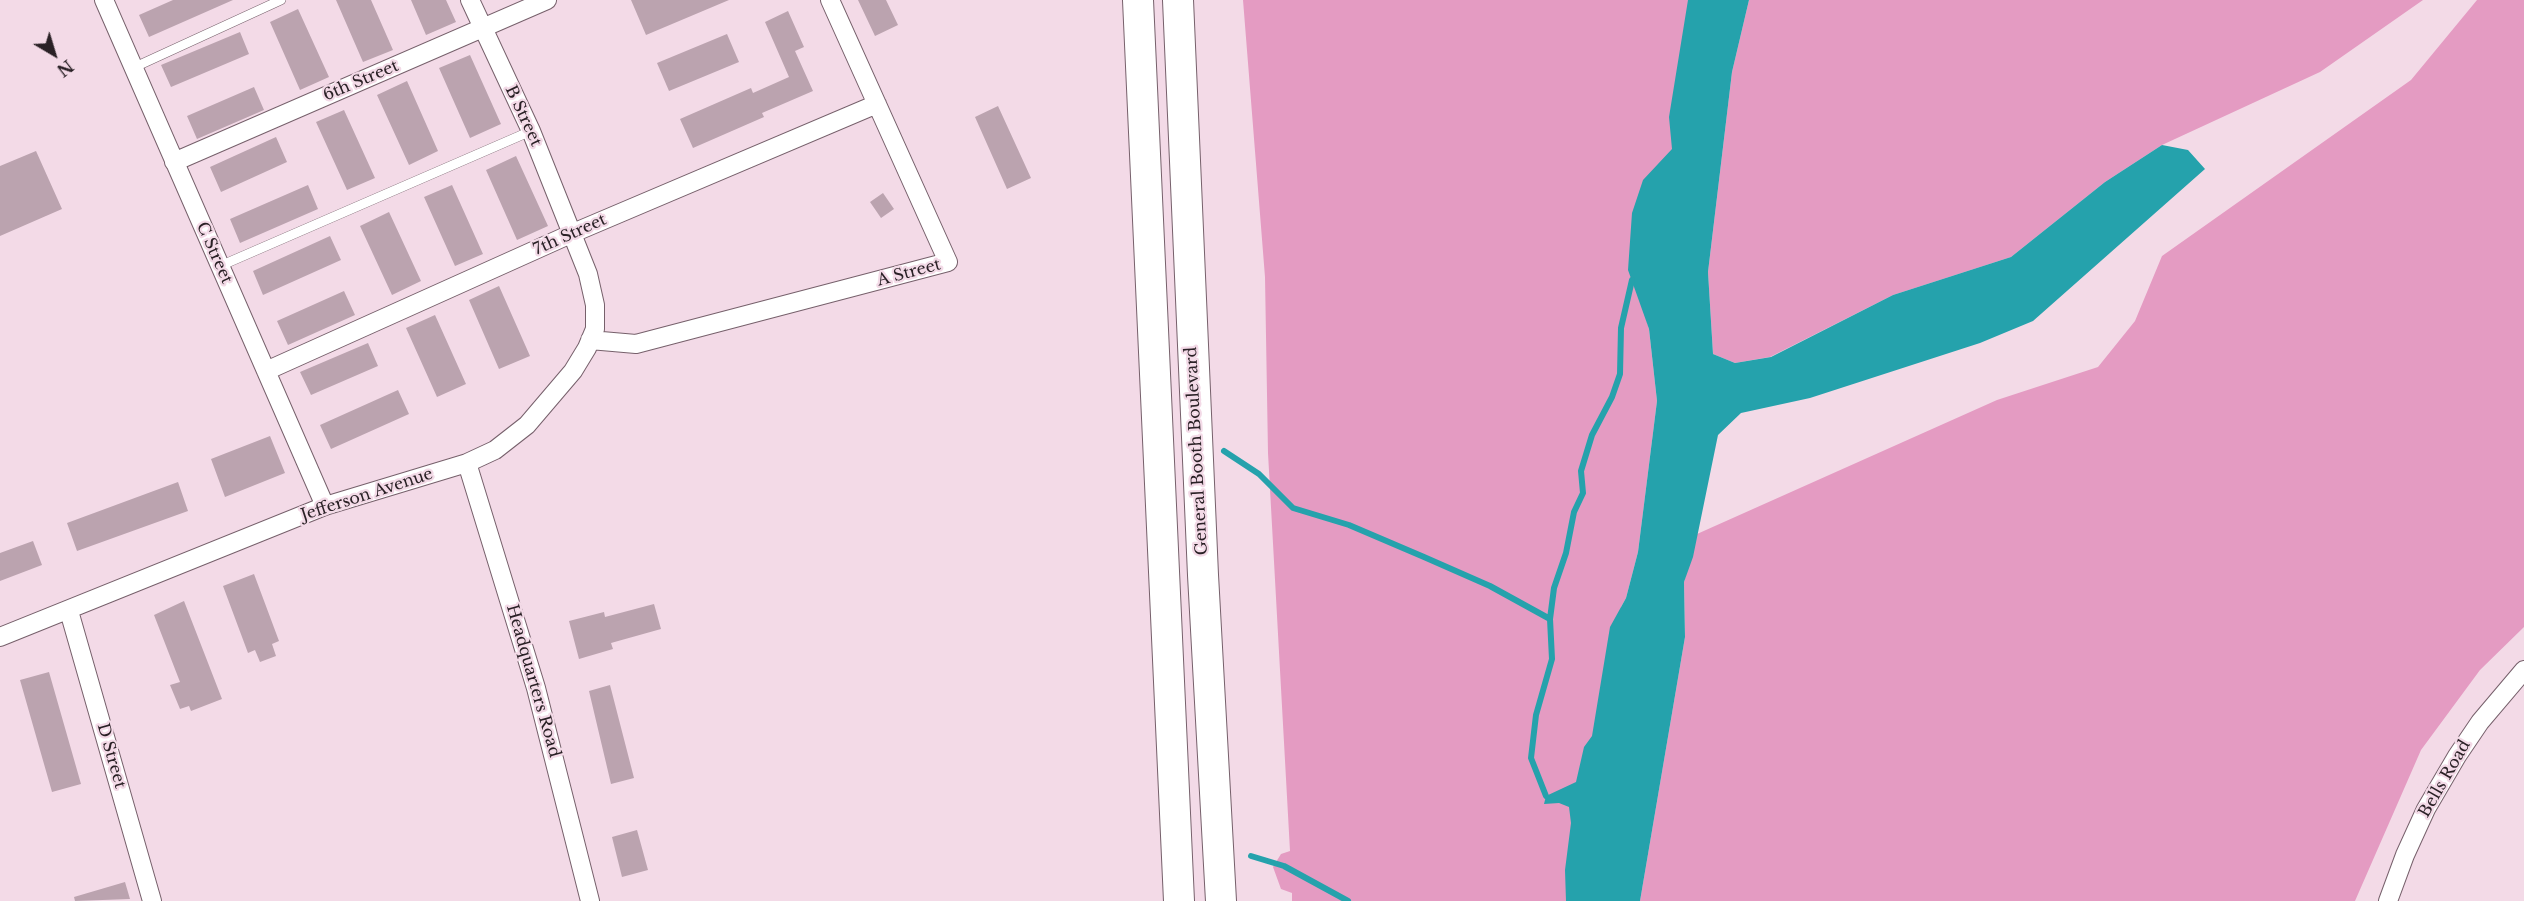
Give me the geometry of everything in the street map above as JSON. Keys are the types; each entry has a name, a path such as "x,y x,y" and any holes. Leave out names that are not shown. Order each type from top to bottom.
{"highway":[{"path":"1138,0 1179,901"},
{"name":"General Booth Boulevard","path":"1178,0 1202,563 1221,901"}],"street":[{"name":"C Street","path":"104,0 325,506"},
{"name":"B Street","path":"470,0 531,131 573,233"},
{"name":"6th Street","path":"174,162 547,0"},
{"name":"A Street","path":"590,340 636,344 948,262 831,0"},
{"name":"7th Street","path":"266,371 573,233 877,104"},
{"name":"Jefferson Avenue","path":"0,638 325,506 467,463 495,450 527,425 573,371 594,329 595,305 588,274 573,233"},
{"name":"Headquarters Road","path":"467,463 536,688 590,901"},
{"name":"D Street","path":"69,611 152,901"},
{"name":"Bells Road","path":"2388,901 2405,855 2426,809 2457,756 2480,722 2524,670"}],"lane":[{"path":"135,68 280,0"},
{"path":"220,266 531,131"}],"shaded area":[{"path":"1243,0 1698,0 1644,312 1649,329 1657,401 1638,552 1626,598 1621,607 1609,901 1292,901 1292,893 1281,889 1273,867 1281,854 1290,851 1268,453 1265,277"},
{"path":"1749,0 2423,0 2320,72 2162,145 2105,182 2011,257 1893,295 1770,357 1735,363 1713,354 1708,272 1732,72"},
{"path":"2477,0 2524,0 2524,627 2480,670 2421,750 2355,901 1640,901 1685,637 1684,582 1697,534 1997,400 2098,367 2135,321 2162,256 2411,80"}],"water":[{"path":"1688,0 1749,0 1732,72 1708,272 1713,354 1735,363 1771,357 1893,295 2011,257 2105,182 2162,145 2188,150 2205,169 2033,321 1980,343 1810,398 1741,413 1718,435 1693,557 1684,582 1685,637 1640,901 1566,901 1565,870 1571,823 1569,807 1559,803 1544,804 1546,796 1576,782 1584,747 1592,736 1610,627 1626,598 1638,552 1657,401 1649,329 1628,270 1632,213 1643,180 1672,149 1669,117"}],"building":[{"path":"173,0 233,0 149,37 139,15"},
{"path":"336,0 371,0 393,50 363,62"},
{"path":"411,0 446,0 456,22 426,35"},
{"path":"631,0 729,0 646,35"},
{"path":"858,0 886,0 898,25 875,36"},
{"path":"298,9 329,77 300,90 270,22"},
{"path":"788,11 804,47 795,51 813,91 762,113 764,117 693,148 680,119 751,88 753,93 789,77 765,22"},
{"path":"240,32 249,54 171,87 161,65"},
{"path":"727,34 739,62 669,91 657,63"},
{"path":"470,55 501,124 470,138 439,68"},
{"path":"407,81 438,151 409,165 377,95"},
{"path":"254,87 264,110 197,139 187,116"},
{"path":"998,106 1031,178 1007,189 975,117"},
{"path":"344,110 375,178 347,190 316,122"},
{"path":"276,137 287,162 221,192 210,167"},
{"path":"36,151 62,209 0,236 0,166"},
{"path":"516,156 548,226 517,240 486,170"},
{"path":"308,185 318,209 240,243 230,219"},
{"path":"452,185 483,254 455,266 424,197"},
{"path":"883,193 894,209 881,218 870,202"},
{"path":"389,212 421,281 392,295 360,226"},
{"path":"330,236 341,260 263,295 253,271"},
{"path":"499,286 530,356 499,369 469,300"},
{"path":"344,291 355,315 288,345 277,321"},
{"path":"435,315 466,384 437,397 406,328"},
{"path":"368,343 378,366 311,395 300,372"},
{"path":"398,390 409,414 331,449 320,425"},
{"path":"270,436 285,473 225,497 211,459"},
{"path":"178,482 188,511 77,551 67,523"},
{"path":"33,541 42,565 0,581 0,553"},
{"path":"254,574 279,641 272,644 276,656 260,662 255,650 248,653 223,586"},
{"path":"184,601 222,699 191,711 189,706 180,709 170,685 180,682 154,615"},
{"path":"654,604 661,629 611,643 613,649 579,659 569,621 604,612 605,617"},
{"path":"49,672 81,784 52,792 20,680"},
{"path":"610,685 634,778 611,784 589,691"},
{"path":"637,830 648,870 622,877 612,837"},
{"path":"125,882 130,899 75,901 74,897"}],"waterway":[{"path":"1550,619 1554,588 1566,553 1574,512 1583,493 1581,471 1592,435 1612,397 1620,374 1621,328 1632,280"},
{"path":"1224,451 1259,474 1293,508 1349,525 1424,557 1490,586 1550,619 1552,659 1536,715 1531,758 1546,796"},
{"path":"1251,856 1284,866 1348,901"}]}
